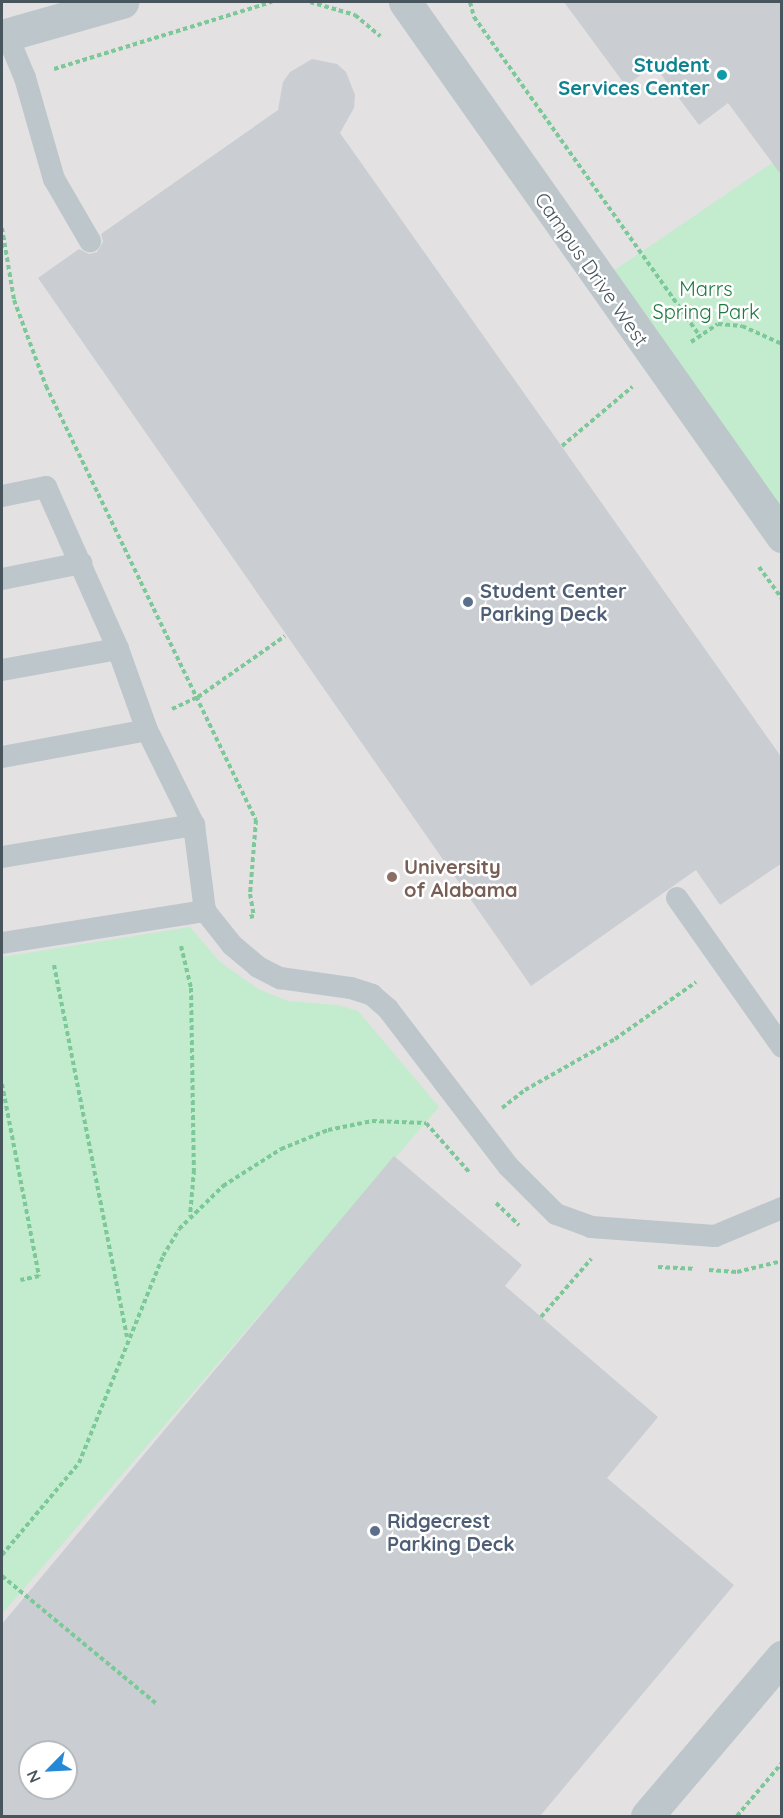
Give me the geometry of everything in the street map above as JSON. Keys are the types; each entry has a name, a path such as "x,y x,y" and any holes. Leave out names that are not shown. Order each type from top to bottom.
{"street":[{"path":"3,28 122,2"},
{"name":"Campus Drive West","path":"405,2 782,536"},
{"path":"647,1816 782,1657"}],"lane":[{"path":"3,28 25,78 54,179 90,241"},
{"path":"2,496 46,487 118,649 147,730 194,825 210,918 258,967 280,978 351,988 372,996 388,1009 509,1167 556,1214 591,1227 715,1236 782,1208"},
{"path":"2,579 81,563"},
{"path":"2,670 118,649"},
{"path":"2,757 147,730"},
{"path":"2,856 194,825"},
{"path":"677,898 782,1047"},
{"path":"2,944 210,918"}],"path":[{"path":"25,78 272,2"},
{"path":"470,2 474,17 700,336"},
{"path":"2,228 14,300 46,386 256,820 250,894 254,916 210,918"},
{"path":"198,697 285,636"},
{"path":"180,944 191,988 194,1170 190,1217"},
{"path":"51,952 127,1338"},
{"path":"2,1555 80,1463 127,1338 163,1256 190,1217 233,1179 263,1159 327,1130 372,1122 426,1123 495,1114 525,1090 600,1049 723,963"},
{"path":"2,1084 39,1276 20,1280"},
{"path":"426,1123 472,1176"},
{"path":"488,1194 521,1226"},
{"path":"581,1256 600,1260"},
{"path":"541,1317 592,1258"},
{"path":"648,1266 737,1272 782,1261"},
{"path":"2,1576 157,1704"},
{"path":"737,1816 782,1763"}],"shaded area":[{"name":"University of Alabama","path":"2,2 781,2 781,1816 2,1816"}],"green space":[{"name":"Marrs Spring Park","path":"781,160 781,536 600,280 772,163"},
{"path":"190,927 220,962 258,989 288,1001 338,1005 358,1011 439,1107 2,1614 2,957"}],"building":[{"name":"Student Services Center","path":"564,2 782,2 782,176 728,103 699,125 654,65 626,86"},
{"name":"Student Center Parking Deck","path":"312,59 337,64 346,72 355,95 354,108 340,133 782,758 782,863 720,905 696,870 531,986 38,278 79,249 89,254 97,252 103,242 101,234 278,110 283,82 290,72"},
{"name":"Ridgecrest Parking Deck","path":"394,1156 522,1265 505,1286 658,1417 607,1478 734,1585 540,1816 2,1816 2,1624"}],"place":[{"name":"Student Services Center","path":"722,75"},
{"name":"Student Center Parking Deck","path":"468,602"},
{"name":"University of Alabama","path":"392,877"},
{"name":"Ridgecrest Parking Deck","path":"375,1531"}]}
